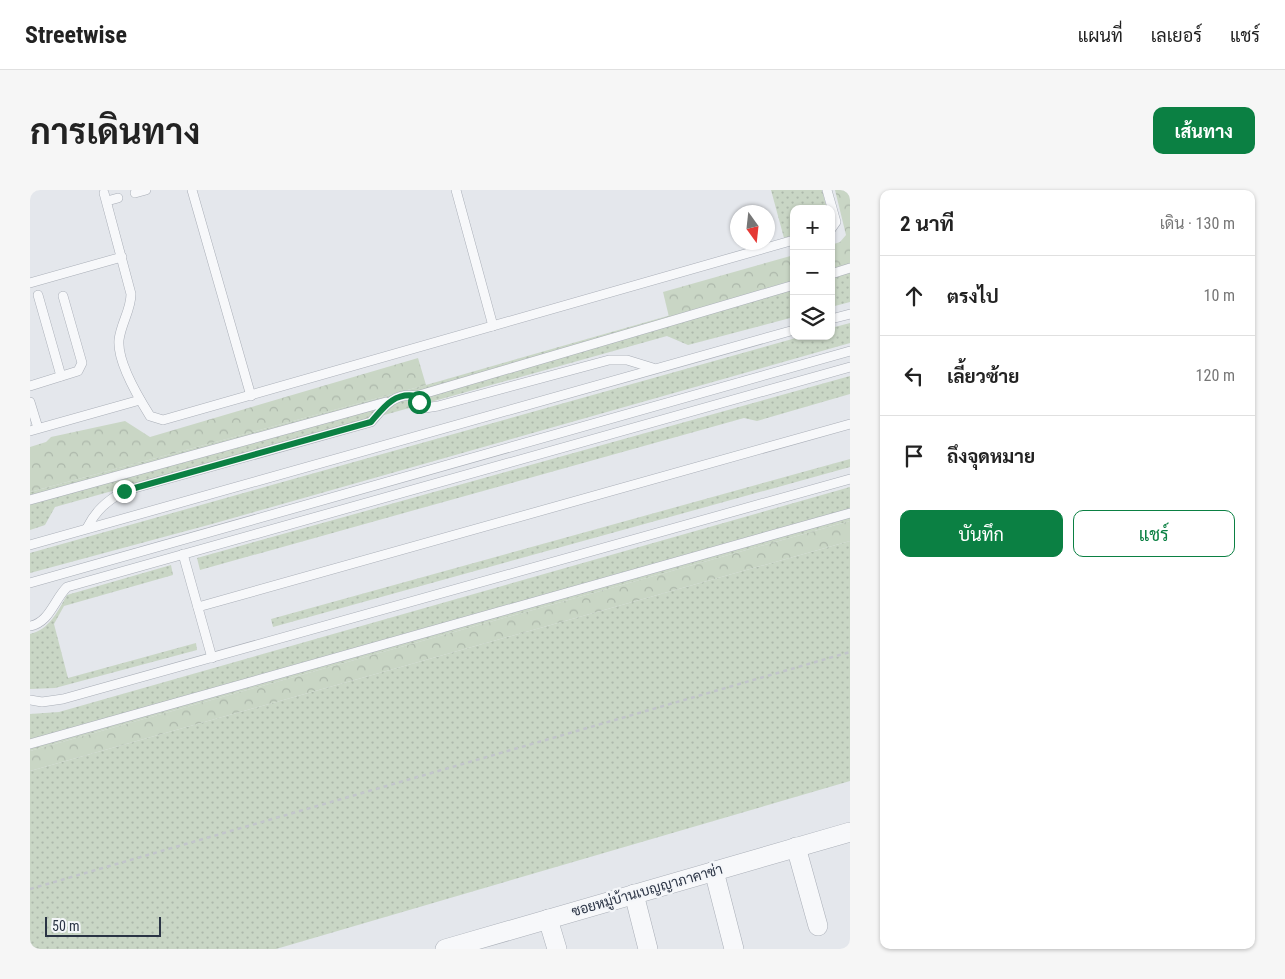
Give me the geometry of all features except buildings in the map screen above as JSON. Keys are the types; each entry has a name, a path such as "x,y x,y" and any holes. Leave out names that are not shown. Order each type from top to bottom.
{"street":[{"name":"ซอยหมู่บ้านเบญญาภาคาซ่า","path":"445,949 469,946 548,919 850,832"},
{"path":"796,847 818,926"},
{"path":"714,871 734,949"},
{"path":"634,894 648,949"},
{"path":"548,919 557,949"}],"lane":[{"path":"135,193 146,190"},
{"path":"192,190 250,396"},
{"path":"456,190 493,326"},
{"path":"827,190 831,205"},
{"path":"118,198 106,197 131,294 131,304 123,321 119,350 140,400 150,416 163,420 790,241"},
{"path":"30,284 122,257"},
{"path":"835,273 850,268"},
{"path":"30,500 410,395 416,396 790,286"},
{"path":"38,295 61,376"},
{"path":"30,386 78,371 82,363 63,296"},
{"path":"835,318 850,314"},
{"path":"30,544 790,331"},
{"path":"30,583 850,351"},
{"path":"416,396 425,408 438,406 609,360 627,360 654,369"},
{"path":"30,626 45,619 59,595 67,587 850,367"},
{"path":"30,402 34,430 140,400"},
{"path":"87,528 100,507 124,491 371,422 386,402"},
{"path":"198,607 850,424"},
{"path":"30,700 42,702 63,699 850,479"},
{"path":"30,744 850,513"},
{"path":"183,554 212,658"}],"path":[{"path":"30,889 850,652"}],"green space":[{"path":"771,190 822,190 826,205 790,205 790,236 784,238"},
{"path":"835,190 850,190 850,264 835,268 835,244 840,242 846,235"},
{"path":"790,256 790,281 669,317 663,292"},
{"path":"850,264 850,302 835,306 835,295 835,268"},
{"path":"790,281 790,318 688,345 667,336 55,507 45,525 30,530 30,492 426,385"},
{"path":"850,323 850,343 212,524 30,573 30,553 790,340 835,340 835,327"},
{"path":"418,358 426,385 30,492 30,447 46,442 51,437 125,421 150,437"},
{"path":"850,376 850,394 757,421 744,418 200,570 197,558"},
{"path":"850,459 850,467 273,627 271,619"},
{"path":"850,487 850,521 30,751 30,714 59,712"},
{"path":"850,521 850,541 30,771 30,751"},
{"path":"850,541 850,781 276,949 30,949 30,771"},
{"path":"171,565 173,575 64,606 54,624 68,678 196,643 197,650 55,688 30,689 30,634 37,632 48,624 67,595"}],"route":[{"path":"124,491 371,422 386,402 395,398 410,395 416,396 419,402"}]}
